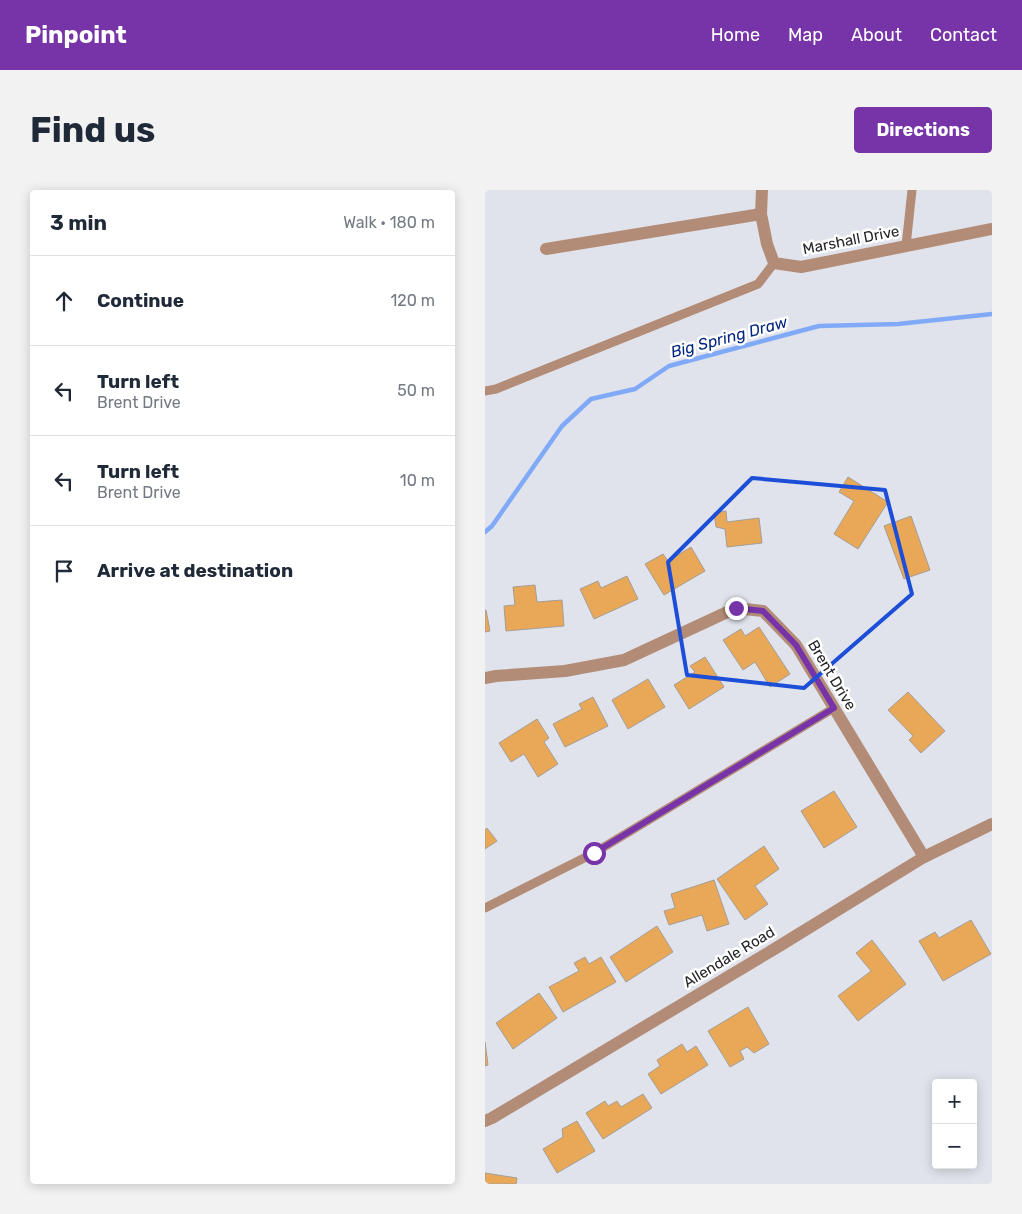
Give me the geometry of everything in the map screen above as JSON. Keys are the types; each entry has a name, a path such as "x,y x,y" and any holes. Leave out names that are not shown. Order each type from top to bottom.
{"street":[{"path":"762,190 761,214 767,244 774,263"},
{"path":"546,249 761,214"},
{"name":"Marshall Drive","path":"774,263 801,267 992,229"},
{"name":"Brent Drive","path":"485,678 565,671 624,660 736,608 763,611 796,645 924,857"},
{"name":"Allendale Road","path":"485,1121 768,953 924,857 992,824"}],"lane":[{"path":"906,246 912,190"},
{"path":"485,391 495,389 758,284 774,263"},
{"path":"485,908 594,853 834,708"}],"highlighted area":[{"path":"752,478 885,490 912,594 804,688 687,675 668,562"}],"building":[{"path":"848,477 888,502 858,549 834,534 854,501 839,492"},
{"path":"726,511 727,522 759,518 762,543 727,547 725,529 716,527 714,513"},
{"path":"911,516 930,570 904,579 884,526"},
{"path":"691,547 705,571 664,595 645,564 663,554 668,561"},
{"path":"627,576 638,599 594,619 580,589 598,581 601,588"},
{"path":"535,585 537,602 562,600 564,626 506,631 504,606 515,605 513,587"},
{"path":"485,610 490,631 485,632"},
{"path":"759,627 790,674 770,687 755,662 743,670 723,640 741,629 745,636"},
{"path":"705,657 724,687 689,709 674,685 695,672 690,666"},
{"path":"648,679 665,707 628,729 612,700"},
{"path":"908,692 945,731 921,753 909,740 913,736 888,710"},
{"path":"593,697 608,726 565,747 553,724 582,709 579,704"},
{"path":"537,719 549,738 544,742 558,764 538,777 524,754 511,762 499,743"},
{"path":"834,791 857,827 824,848 801,811"},
{"path":"487,828 497,841 485,849 485,830"},
{"path":"764,846 779,869 755,886 768,904 745,920 717,879"},
{"path":"714,880 729,924 707,931 702,915 669,925 664,911 675,908 671,894"},
{"path":"971,920 991,954 943,981 919,941 935,932 939,938"},
{"path":"657,926 673,952 626,982 610,957"},
{"path":"872,940 906,984 858,1021 838,996 871,971 856,953"},
{"path":"585,957 589,964 601,957 616,982 563,1012 549,987 579,971 574,963"},
{"path":"539,993 557,1018 513,1049 496,1023"},
{"path":"748,1007 769,1044 754,1053 747,1047 740,1051 744,1059 730,1067 708,1031"},
{"path":"485,1042 488,1065 485,1066"},
{"path":"682,1044 687,1052 696,1046 708,1065 661,1094 648,1074 660,1066 657,1060"},
{"path":"643,1094 652,1108 603,1139 586,1113 605,1101 608,1106 617,1101 621,1107"},
{"path":"577,1121 595,1151 557,1173 543,1149 563,1137 562,1129"},
{"path":"485,1173 517,1178 516,1184 485,1184"}],"waterway":[{"name":"Big Spring Draw","path":"485,532 492,526 562,426 591,399 635,389 669,366 819,326 898,324 992,314"}],"route":[{"path":"594,853 834,708 796,645 763,611 736,608"}]}
